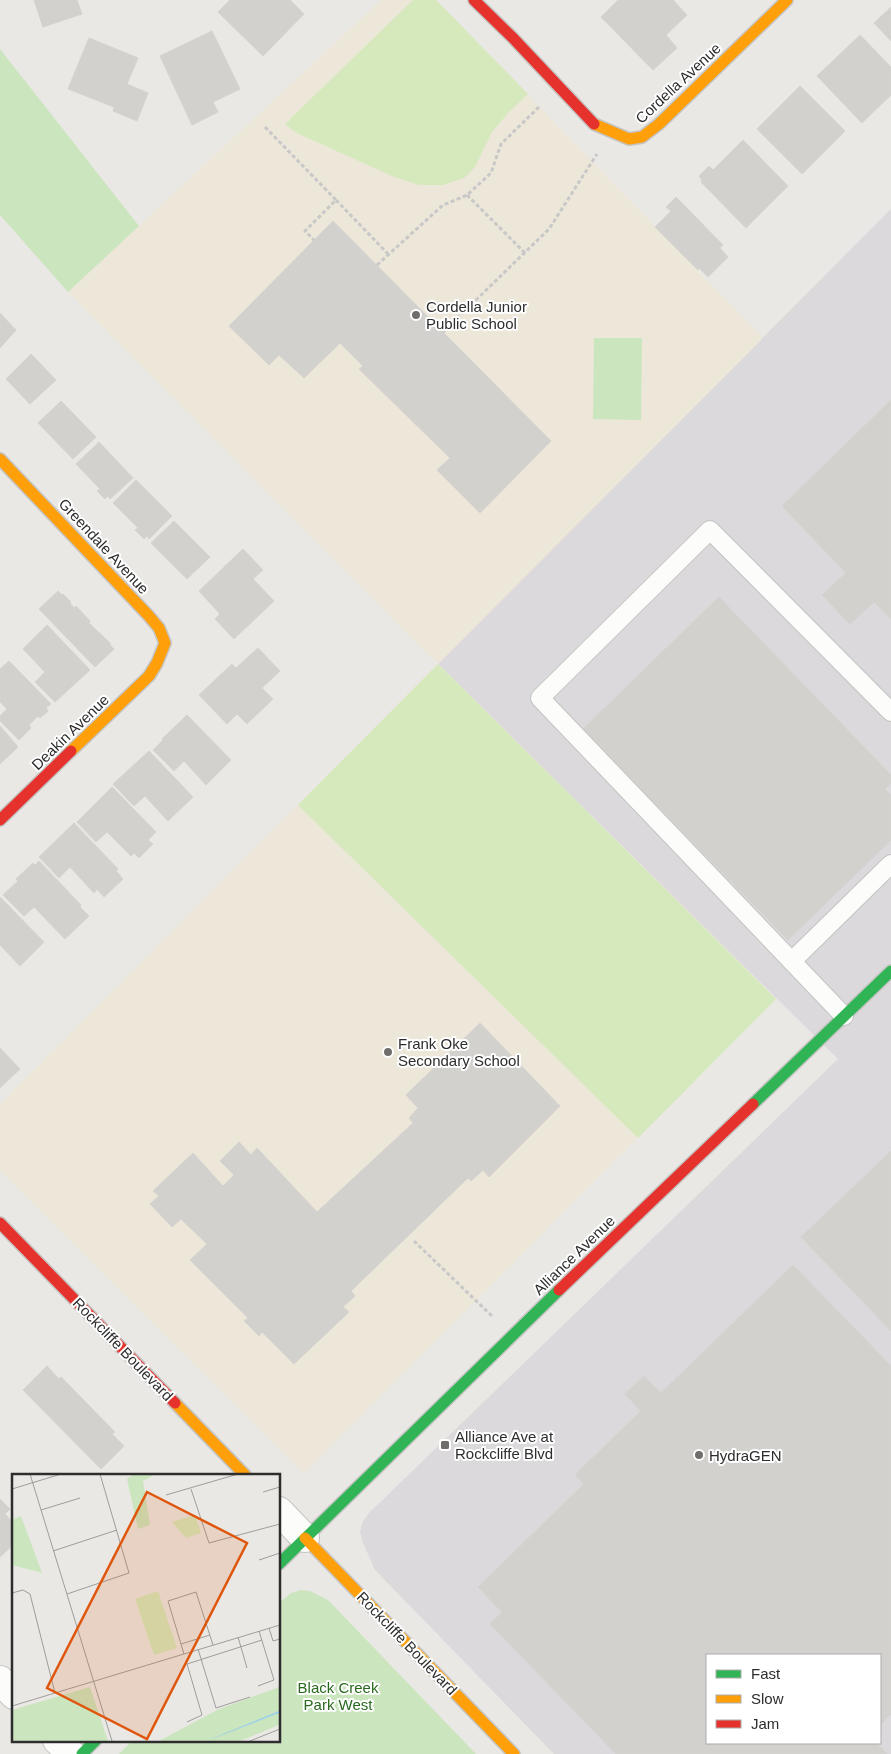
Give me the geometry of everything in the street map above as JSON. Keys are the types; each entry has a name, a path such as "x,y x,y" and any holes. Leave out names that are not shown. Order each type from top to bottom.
{"street":[{"name":"Cordella Avenue","path":"474,0 513,38 592,123 629,139 642,137 659,124 787,0"},
{"name":"Greendale Avenue","path":"0,459 159,628 165,643 157,663"},
{"name":"Deakin Avenue","path":"0,820 149,676 157,663"},
{"name":"Alliance Avenue","path":"280,1563 512,1336 891,971"},
{"name":"Rockcliffe Boulevard","path":"0,1223 244,1474"},
{"name":"Rockcliffe Boulevard","path":"280,1511 514,1754"},
{"path":"0,1680 12,1693"},
{"path":"60,1742 71,1754"},
{"path":"82,1754 94,1742"}],"lane":[{"path":"844,1016 540,698 710,530 891,712"},
{"path":"792,961 891,864"}],"path":[{"path":"377,265 443,205 467,195 491,173 501,144 545,101"},
{"path":"265,127 389,255"},
{"path":"443,332 549,229 598,152"},
{"path":"467,195 525,253"},
{"path":"314,240 304,231 336,200"},
{"path":"414,1242 512,1336"}],"shaded area":[{"name":"Cordella Junior Public School","path":"381,0 436,0 763,338 438,664 68,292"},
{"path":"891,209 891,1754 554,1754 375,1570 363,1543 360,1532 362,1523 369,1513 838,1059 438,664"},
{"name":"Frank Oke Secondary School","path":"438,664 776,999 304,1473 0,1171 0,1104"}],"green space":[{"path":"413,0 436,0 528,94 492,132 475,167 464,178 443,185 419,185 392,176 297,133 285,124"},
{"path":"0,49 139,226 68,292 0,215"},
{"path":"594,338 642,338 641,420 593,419"},
{"path":"438,664 776,999 638,1138 298,805"},
{"name":"Black Creek Park West","path":"301,1590 310,1591 328,1600 476,1754 119,1754 131,1742 280,1742 280,1602 291,1593"}],"building":[{"path":"34,0 77,0 82,14 43,27"},
{"path":"230,0 290,0 304,14 263,56 218,12"},
{"path":"618,0 673,0 687,15 666,35 677,48 653,70 601,17"},
{"path":"891,7 891,41 874,23"},
{"path":"212,31 240,89 213,102 218,112 192,125 160,56"},
{"path":"860,35 891,67 891,95 862,123 817,76"},
{"path":"89,38 138,58 127,84 148,93 137,121 113,111 114,107 68,89"},
{"path":"800,86 845,131 802,174 757,129"},
{"path":"743,140 788,186 746,228 701,182 702,180 699,176 709,166 713,170"},
{"path":"676,197 723,245 720,248 728,257 708,277 699,268 698,270 655,227 671,211 666,207"},
{"path":"333,221 551,441 480,513 437,470 450,458 359,369 363,366 340,343 304,378 279,355 269,365 229,326"},
{"path":"0,313 16,330 0,348"},
{"path":"31,354 56,380 30,404 6,379"},
{"path":"891,400 891,619 874,602 850,624 822,595 846,573 782,506"},
{"path":"61,401 96,437 73,459 38,423"},
{"path":"99,442 133,478 110,499 108,496 105,499 97,491 100,489 76,464"},
{"path":"136,480 172,516 149,539 147,536 144,539 135,530 138,528 113,503"},
{"path":"174,521 210,557 187,579 151,543"},
{"path":"243,549 263,570 253,579 274,601 234,639 215,619 220,614 199,591"},
{"path":"58,591 71,602 74,608 76,606 90,621 89,623 114,649 95,667 39,609"},
{"path":"719,597 891,775 891,783 885,789 891,795 891,840 788,940 583,729"},
{"path":"47,625 90,670 55,702 35,682 45,672 23,649"},
{"path":"258,648 280,671 262,688 273,699 247,724 237,714 227,724 199,695 232,664 236,668"},
{"path":"9,661 51,704 46,708 48,711 40,718 38,716 29,725 31,728 19,740 0,721 0,716 7,709 0,702 0,669"},
{"path":"187,715 231,760 206,785 184,761 174,771 153,750"},
{"path":"0,726 18,747 0,764"},
{"path":"149,751 193,797 168,821 145,796 134,806 113,784"},
{"path":"112,787 156,832 148,840 153,844 139,858 134,853 131,856 107,832 96,842 77,822"},
{"path":"74,823 118,869 116,871 123,879 104,897 97,889 94,893 70,867 59,878 39,857"},
{"path":"39,861 89,916 65,939 34,907 24,916 3,895 18,881 16,879 33,863 35,865"},
{"path":"0,897 44,942 20,966 0,945"},
{"path":"480,1023 560,1106 489,1177 483,1170 471,1181 468,1178 351,1291 355,1296 343,1307 349,1312 294,1364 262,1332 259,1336 244,1321 248,1318 190,1260 207,1244 181,1219 172,1227 150,1204 159,1196 153,1191 193,1153 223,1186 234,1175 220,1161 239,1142 251,1155 257,1148 317,1212 413,1123 409,1118 418,1108 406,1095"},
{"path":"0,1048 20,1069 0,1088"},
{"path":"891,1151 891,1331 801,1237"},
{"path":"793,1265 891,1366 891,1714 881,1724 881,1654 706,1654 706,1744 877,1744 887,1754 616,1754 490,1624 502,1612 478,1587 584,1484 575,1475 641,1411 625,1394 644,1376 661,1393"},
{"path":"47,1366 59,1379 61,1377 115,1432 112,1434 124,1446 101,1469 23,1390"},
{"path":"0,1499 10,1509 5,1514 12,1522 12,1546 0,1557"}],"traffic: fast":[{"path":"753,1104 891,971"},
{"path":"280,1563 559,1290"},
{"path":"82,1754 94,1742"}],"traffic: slow":[{"path":"594,124 629,139 642,137 659,124 787,0"},
{"path":"0,459 148,615 159,628 165,643 157,663 149,676 71,751"},
{"path":"175,1403 244,1474"},
{"path":"305,1538 514,1754"}],"traffic: jam":[{"path":"474,0 513,38 594,124"},
{"path":"0,820 71,751"},
{"path":"559,1290 753,1104"},
{"path":"0,1223 175,1403"}],"place":[{"name":"Cordella Junior Public School","path":"416,315"},
{"name":"Frank Oke Secondary School","path":"388,1052"},
{"name":"Alliance Ave at Rockcliffe Blvd","path":"445,1445"},
{"name":"HydraGEN","path":"699,1455"}]}
